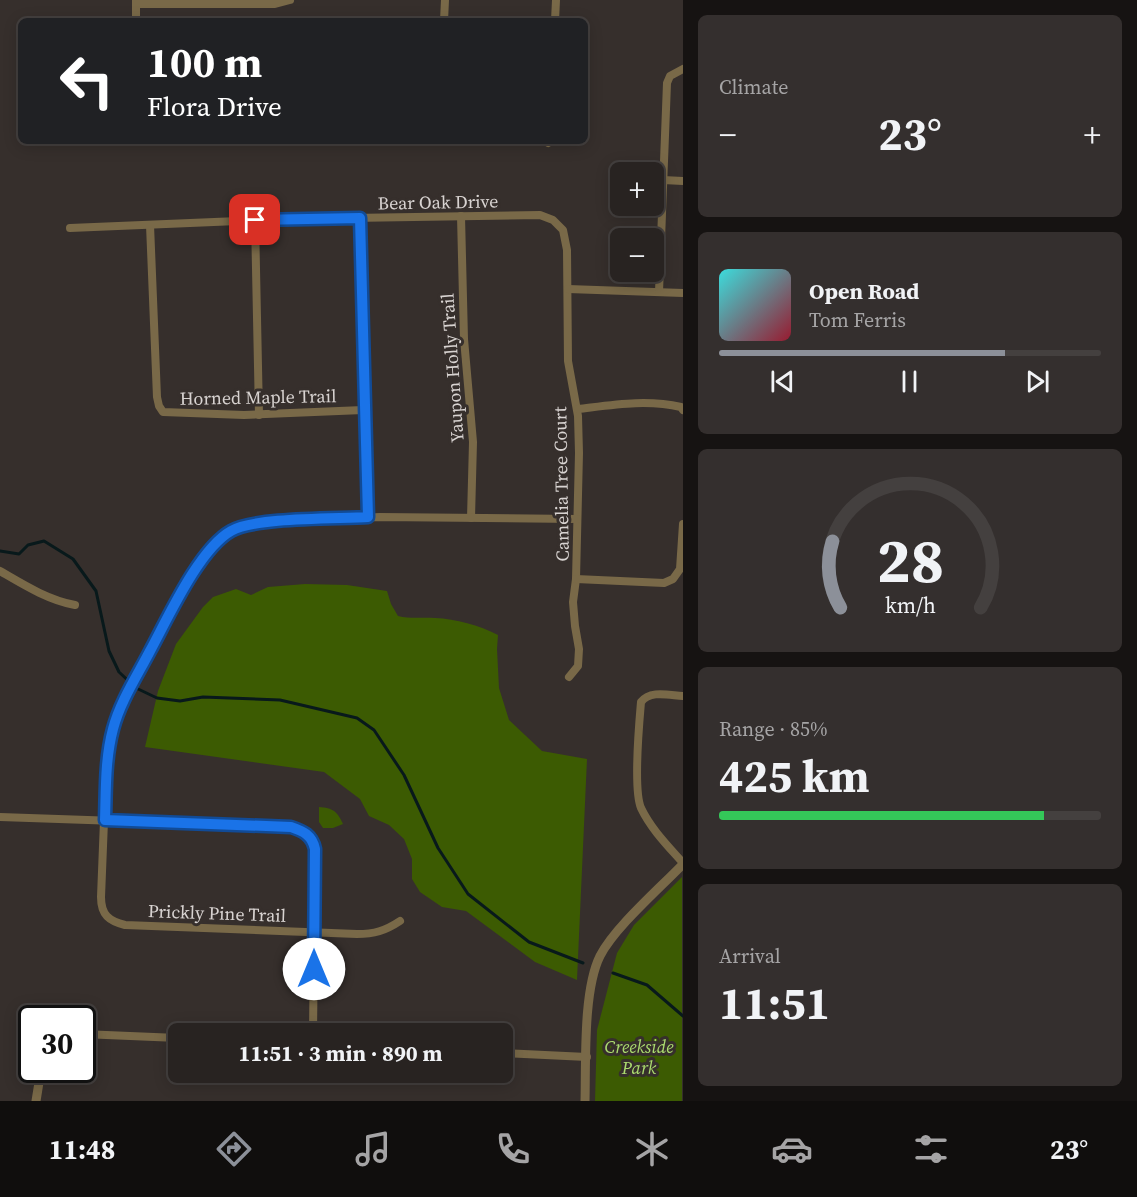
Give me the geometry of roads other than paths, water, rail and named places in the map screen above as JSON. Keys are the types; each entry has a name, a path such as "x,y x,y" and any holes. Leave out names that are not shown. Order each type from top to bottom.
{"street":[{"path":"136,18 136,2 275,4 290,0"},
{"path":"444,18 445,0"},
{"path":"555,18 556,0"},
{"path":"664,162 667,83 669,76 682,69"},
{"path":"664,180 682,181"},
{"name":"Bear Oak Drive","path":"70,228 255,220 461,216 540,215 553,220"},
{"name":"Yaupon Holly Trail","path":"461,216 464,339 473,442 471,518"},
{"path":"659,292 662,216"},
{"path":"360,218 363,410 368,517"},
{"path":"255,220 259,415"},
{"name":"Camelia Tree Court","path":"553,220 563,230 567,250 568,362 578,409 578,519 573,602 579,649 578,666 569,677"},
{"name":"Horned Maple Trail","path":"150,225 157,397 163,412 259,415 363,410"},
{"path":"568,289 682,293"},
{"path":"578,409 622,403 667,404 681,407 682,410"},
{"path":"105,820 106,770 109,747 119,709 201,562 232,530 259,523 368,517 578,519"},
{"path":"576,579 664,583 673,579 680,569 682,524"},
{"path":"0,571 33,590 61,602 75,605"},
{"path":"585,1101 590,997 594,972 600,956 615,934 682,864 652,826 640,806 638,784 641,702 647,695 682,696"},
{"path":"0,817 291,827 300,830 314,840 315,849 313,1023"},
{"name":"Prickly Pine Trail","path":"105,820 101,907 111,921 125,925 375,934 388,930 400,921"},
{"path":"96,1035 168,1038"},
{"path":"513,1054 587,1057"},
{"path":"36,1101 39,1083"}],"waterway":[{"path":"0,551 19,554 28,545 44,541 73,559 96,591 109,651 119,672 136,688 157,698 180,701 203,697 280,700 357,718 374,730 404,775 438,848 468,894 529,942 583,963"},
{"path":"613,973 647,985 683,1016"}],"park label":[{"name":"Creekside Park","path":"639,1056"}]}
